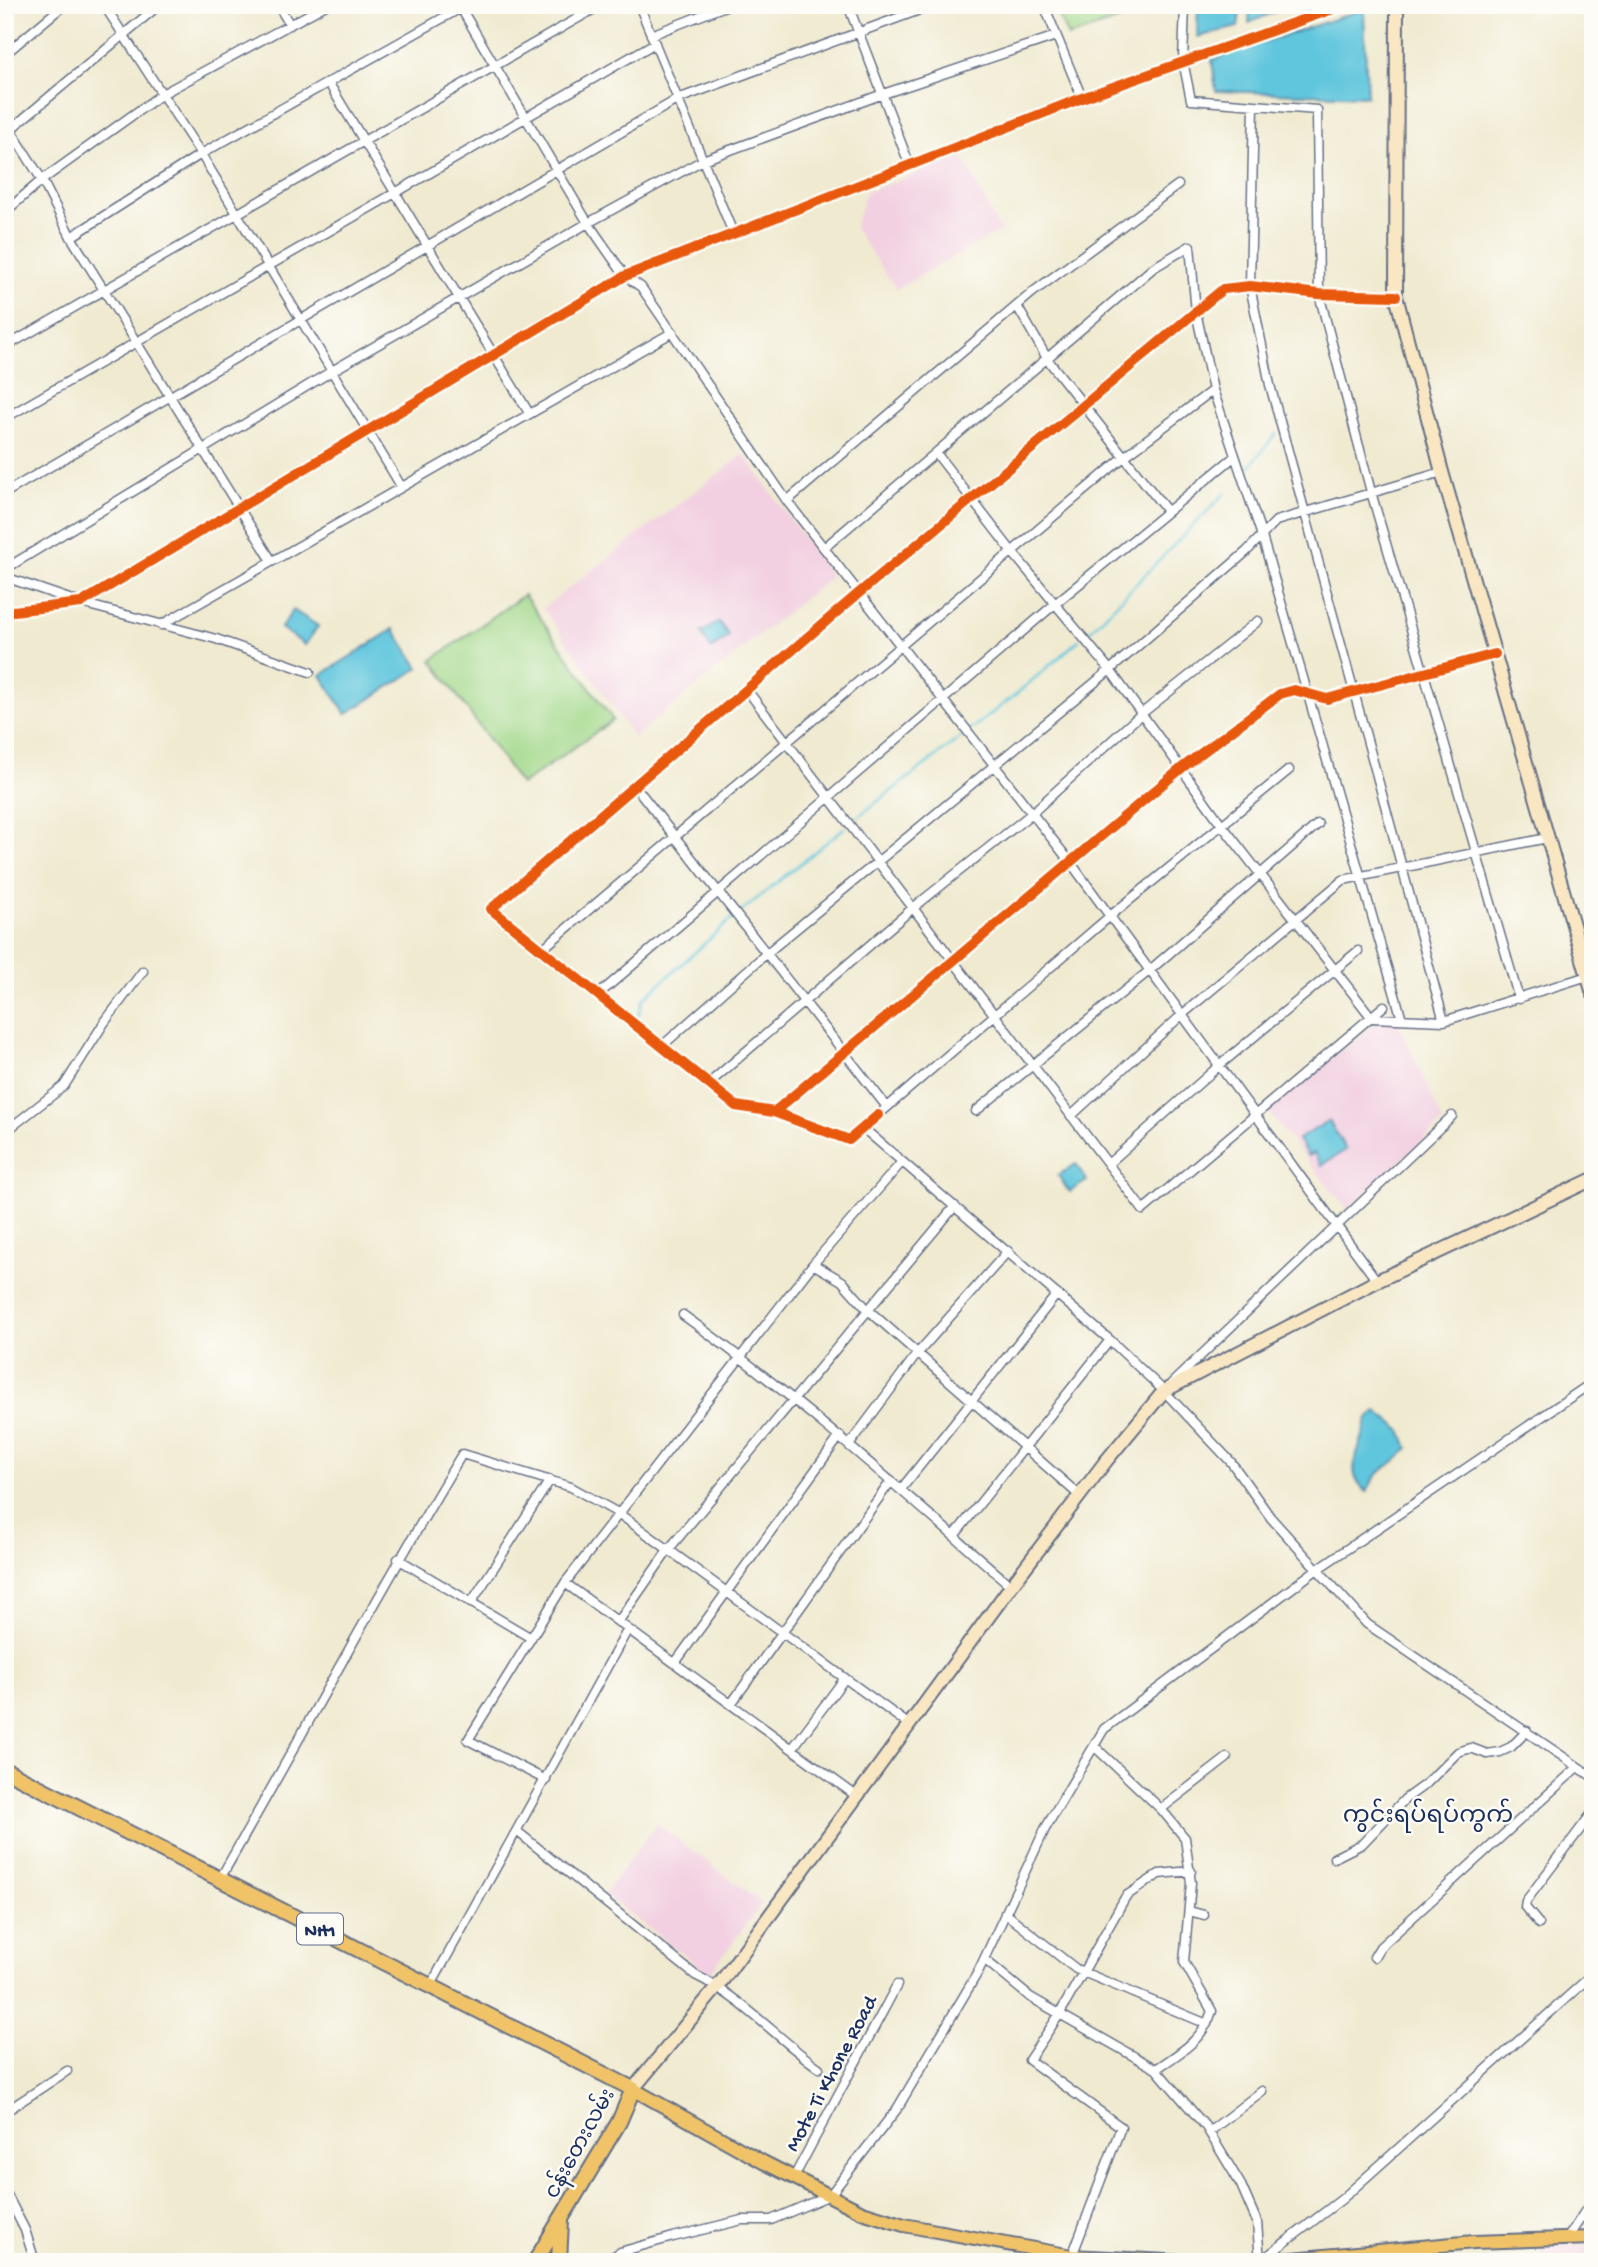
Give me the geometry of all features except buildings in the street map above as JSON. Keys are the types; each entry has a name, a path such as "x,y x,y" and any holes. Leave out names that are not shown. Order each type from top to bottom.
{"highway":[{"name":"NH1","path":"5,1770 221,1877 634,2089"},
{"name":"ငန်းတေးလမ်း","path":"538,2262 561,2218 619,2122 634,2089"},
{"name":"ငန်းတေးလမ်း","path":"559,2262 561,2218"},
{"path":"538,2262 552,2262"}],"main road":[{"path":"1397,5 1396,296 1442,472 1547,838 1590,975 1593,994"},
{"path":"1186,2262 1072,2256 904,2225 862,2212 634,2089 718,1986 855,1795 1079,1495 1164,1391 1377,1281 1593,1179"},
{"path":"1260,2262 1474,2242 1593,2238"}],"street":[{"path":"5,54 64,5"},
{"path":"104,5 201,154 401,486"},
{"path":"159,5 7,128 42,180 71,237 139,342 272,561"},
{"path":"278,5 290,25"},
{"path":"5,212 42,180 162,94 326,5"},
{"path":"5,348 601,5"},
{"path":"639,5 733,233"},
{"path":"5,418 395,195 653,39 728,5"},
{"path":"848,5 910,166"},
{"path":"5,493 678,99 933,5"},
{"path":"1044,5 1082,98"},
{"path":"1185,5 1183,61 1191,100 1317,110 1319,294 1371,492 1519,999"},
{"path":"5,612 81,603 625,276 1082,98 1343,5"},
{"path":"71,237 201,154 462,6 494,67 556,171 625,276 641,287 787,500 969,729 994,768 1071,863 1109,918 1184,1013 1377,1281"},
{"path":"5,569 332,371 703,160 883,94 1056,36"},
{"path":"328,82 529,414"},
{"path":"1254,105 1250,286 1270,385 1444,1021"},
{"path":"787,500 1017,306 1178,185"},
{"path":"824,548 1153,268 1187,246 1192,249 1196,312 1213,390 1261,533 1402,1019"},
{"path":"1289,770 1109,918 849,1140 774,1112 736,1106 599,994 540,951 491,908 859,593 1223,289 1250,286 1319,294 1396,296"},
{"path":"1017,306 1048,360 1167,511"},
{"path":"161,625 673,332"},
{"path":"540,951 1125,456 1213,390"},
{"path":"936,453 1110,670 1183,767 1222,825 1372,1018 1444,1021 1590,975"},
{"path":"599,994 1056,603 1234,457"},
{"path":"662,1046 767,953 1110,670 1246,552 1261,533 1276,521 1442,472"},
{"path":"5,577 81,603 216,639 310,673"},
{"path":"707,1085 913,908 1031,814 1141,714 1258,621"},
{"path":"774,1112 1183,767 1280,694 1294,690 1326,699 1495,654"},
{"path":"747,690 1144,1210 1384,1006"},
{"path":"635,786 805,999 887,1107"},
{"path":"976,1111 1149,971 1318,824"},
{"path":"1071,1116 1184,1013 1343,880 1477,855 1547,838"},
{"path":"1108,1164 1221,1064 1358,951"},
{"path":"5,1132 64,1086 104,1023 143,971"},
{"path":"875,1140 878,1115"},
{"path":"1164,1391 1452,1116"},
{"path":"863,1128 1110,1340 1164,1391 1231,1462 1271,1518 1367,1624 1593,1777"},
{"path":"546,1780 468,1740 565,1583 813,1264 901,1163"},
{"path":"618,1622 670,1549 866,1308 955,1206"},
{"path":"850,1444 917,1354 1008,1251"},
{"path":"813,1264 842,1281 866,1308 1079,1495"},
{"path":"902,1488 1057,1294"},
{"path":"683,1315 740,1356 850,1444 1011,1586"},
{"path":"954,1536 1110,1340"},
{"path":"605,2262 620,2252 673,2237 742,2220 771,2220 830,2195 897,2109 984,1959 1045,1829 1104,1729 1316,1570 1593,1382"},
{"path":"675,1662 840,1436"},
{"path":"221,1877 333,1682 398,1559 462,1454 571,1487 618,1513 908,1724"},
{"path":"471,1603 550,1480"},
{"path":"731,1704 891,1481"},
{"path":"398,1559 531,1638"},
{"path":"565,1583 855,1795"},
{"path":"431,1985 628,1629"},
{"path":"792,1749 845,1678"},
{"path":"1334,1858 1362,1844 1405,1799 1427,1783 1458,1752 1471,1748 1487,1754 1500,1752 1527,1731"},
{"path":"1094,1746 1161,1810 1185,1838 1191,1871 1184,1962 1211,2006 1207,2024 1189,2047 1156,2069"},
{"path":"1161,1810 1227,1758"},
{"path":"1374,1957 1380,1947 1578,1767"},
{"path":"1539,1924 1525,1907 1526,1901 1593,1812"},
{"path":"518,1832 695,1975 718,1986 818,2068"},
{"path":"1072,2256 1121,2127 1029,2062 1059,2015 1126,1896 1159,1874 1191,1871"},
{"path":"1189,1911 1204,1914"},
{"path":"1005,1913 1083,1972 1207,2024"},
{"path":"984,1959 1030,1997 1156,2069 1209,2132 1241,2185 1257,2222 1260,2262"},
{"path":"1260,2262 1342,2199 1593,1974"},
{"name":"Mote Ti Khone Road","path":"793,2177 897,1985"},
{"path":"5,2112 67,2071"},
{"path":"1209,2132 1262,2091"},
{"path":"5,2191 25,2230 35,2262"},
{"path":"1567,2239 1593,2199"}],"shaded area":[{"path":"963,157 1000,231 896,289 854,228 866,192"},
{"path":"744,454 831,577 634,737 543,608"},
{"path":"1392,1009 1443,1122 1347,1209 1267,1111"},
{"path":"657,1824 762,1903 709,1974 604,1894"},
{"path":"1539,2245 1593,2246 1593,2262 1538,2262"}],"green space":[{"path":"1054,5 1128,5 1131,16 1068,37"},
{"path":"524,595 613,720 521,785 432,660"}],"water":[{"path":"1198,5 1241,5 1238,27 1197,37"},
{"path":"1250,5 1290,5 1249,23"},
{"path":"1364,9 1367,96 1216,91 1212,60"},
{"path":"293,610 318,626 305,645 281,628"},
{"path":"719,622 729,636 711,649 701,633"},
{"path":"394,629 419,668 346,714 321,675"},
{"path":"1329,1121 1346,1150 1321,1165 1314,1153 1308,1156 1298,1139"},
{"path":"1076,1164 1087,1181 1069,1192 1058,1175"},
{"path":"1377,1411 1401,1430 1408,1448 1381,1471 1367,1492 1359,1484 1354,1467 1367,1420"}],"waterway":[{"path":"1249,467 1276,434"},
{"path":"1089,632 1225,493"},
{"path":"855,819 1014,696 1079,640"},
{"path":"742,911 844,828"},
{"path":"637,1021 643,999 733,918"}],"cycle path":[{"path":"5,612 81,603 625,276 1082,98 1344,5"},
{"path":"878,1115 849,1140 774,1112 736,1106 491,909 859,593 1223,289 1250,286 1319,294 1396,296"},
{"path":"774,1112 1183,767 1280,694 1294,690 1327,699 1495,654"}],"district":[{"name":"ကွင်းရပ်ရပ်ကွက်","path":"1428,1814"}]}
